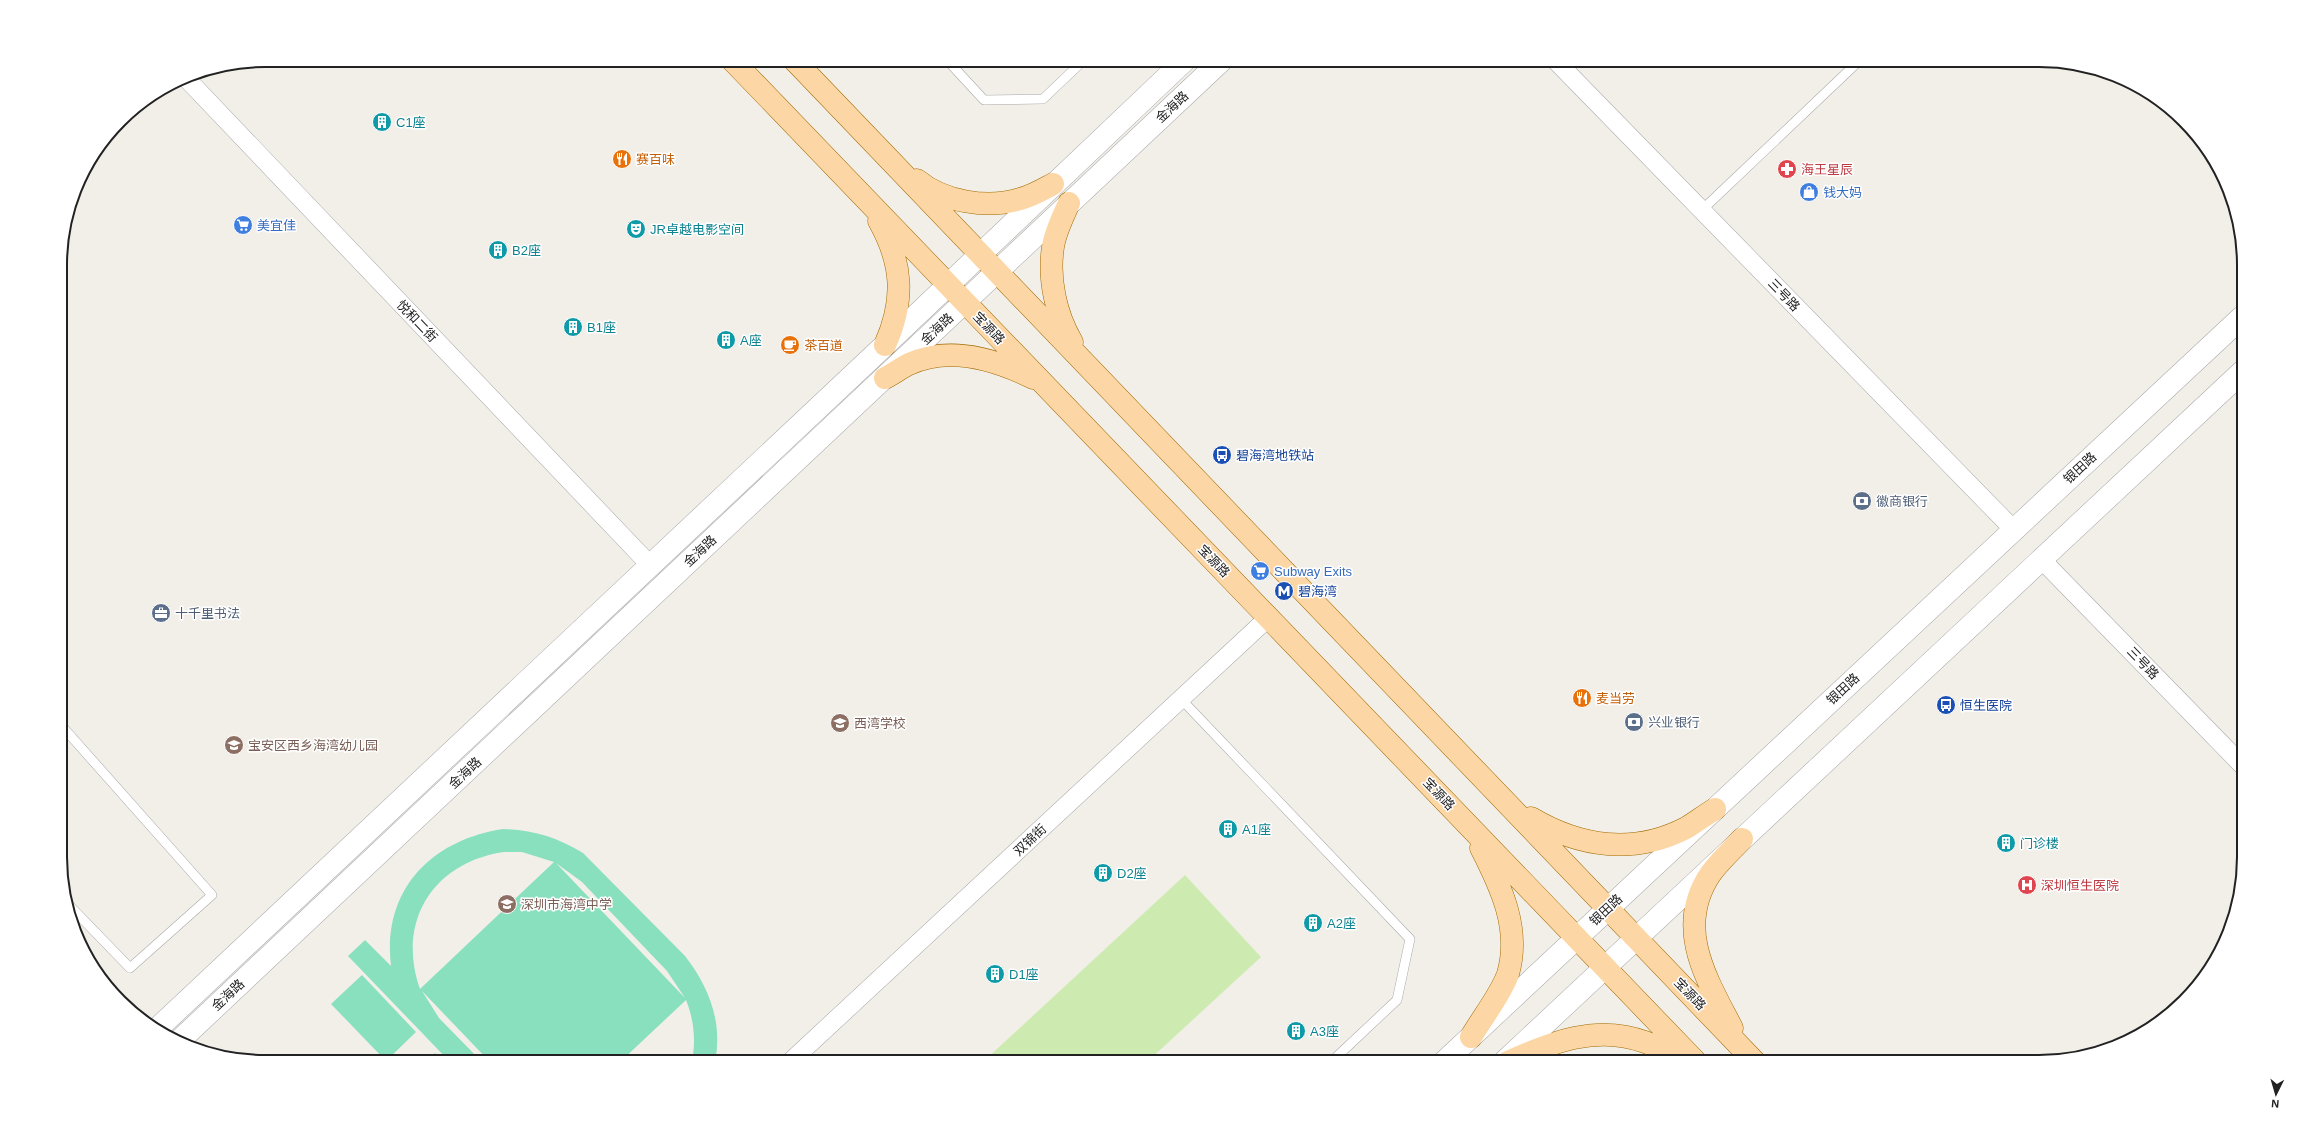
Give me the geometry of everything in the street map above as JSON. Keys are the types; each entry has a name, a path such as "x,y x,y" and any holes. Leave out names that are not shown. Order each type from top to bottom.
{"main road":[{"name":"宝源路","path":"739,67 964,303 1269,617 1689,1055"},
{"name":"宝源路","path":"801,67 1609,908 1748,1055"},
{"path":"885,154 920,183 948,196 974,203 1018,200 1053,184"},
{"path":"866,199 888,237 898,272 900,298 898,313 885,345"},
{"path":"1069,203 1052,246 1054,291 1065,330 1084,362"},
{"path":"885,378 909,364 940,356 957,355 977,357 999,364 1045,385"},
{"path":"1508,804 1554,832 1584,842 1611,845 1636,843 1659,838 1686,828 1715,809"},
{"path":"1469,826 1495,875 1506,901 1510,922 1512,950 1507,974 1471,1037"},
{"path":"1742,839 1711,873 1698,899 1693,925 1696,948 1705,973 1732,1028 1750,1055"},
{"path":"1524,1055 1555,1042 1597,1034 1620,1036 1645,1042 1672,1055"}],"street":[{"name":"金海路","path":"161,1026 885,345 1178,67"},
{"name":"金海路","path":"183,1037 1215,67"},
{"name":"三号路","path":"1562,67 2014,530"},
{"name":"悦和二街","path":"190,82 650,565"},
{"name":"银田路","path":"1452,1055 2237,321"},
{"path":"1512,1055 2237,377"},
{"name":"三号路","path":"2041,559 2237,760"},
{"name":"双锦街","path":"798,1055 1269,617"}],"lane":[{"path":"953,67 984,100 1043,99 1077,67"},
{"path":"1702,210 1853,67"},
{"path":"1181,699 1410,939 1398,1000 1339,1055"},
{"path":"67,732 212,895 130,968 74,911"}],"green space":[{"path":"503,829 544,835 573,847 583,853 685,956 694,968 712,1006 717,1033 716,1055 693,1055 694,1030 686,1000 627,1055 483,1055 422,991 439,1018 475,1055 443,1055 348,956 365,940 391,966 390,939 395,914 403,892 417,873 434,857 454,844 477,835","holes":["504,852 522,852 554,862 420,989 414,964 413,940 418,918 427,899 440,882 458,868 479,858","556,863 582,882 667,971 685,998"]},
{"path":"1185,875 1261,957 1155,1055 991,1055"},
{"path":"362,975 416,1032 392,1055 380,1055 331,1004"}],"place":[{"name":"C1座","path":"382,122"},
{"name":"赛百味","path":"622,159"},
{"name":"海王星辰","path":"1787,169"},
{"name":"钱大妈","path":"1809,192"},
{"name":"美宜佳","path":"243,225"},
{"name":"JR卓越电影空间","path":"636,229"},
{"name":"B2座","path":"498,250"},
{"name":"B1座","path":"573,327"},
{"name":"A座","path":"726,340"},
{"name":"茶百道","path":"790,345"},
{"name":"碧海湾地铁站","path":"1222,455"},
{"name":"徽商银行","path":"1862,501"},
{"name":"Subway Exits","path":"1260,571"},
{"name":"碧海湾","path":"1284,591"},
{"name":"十千里书法","path":"161,613"},
{"name":"麦当劳","path":"1582,698"},
{"name":"恒生医院","path":"1946,705"},
{"name":"兴业银行","path":"1634,722"},
{"name":"西湾学校","path":"840,723"},
{"name":"宝安区西乡海湾幼儿园","path":"234,745"},
{"name":"A1座","path":"1228,829"},
{"name":"门诊楼","path":"2006,843"},
{"name":"D2座","path":"1103,873"},
{"name":"深圳恒生医院","path":"2027,885"},
{"name":"深圳市海湾中学","path":"507,904"},
{"name":"A2座","path":"1313,923"},
{"name":"D1座","path":"995,974"},
{"name":"A3座","path":"1296,1031"}]}
